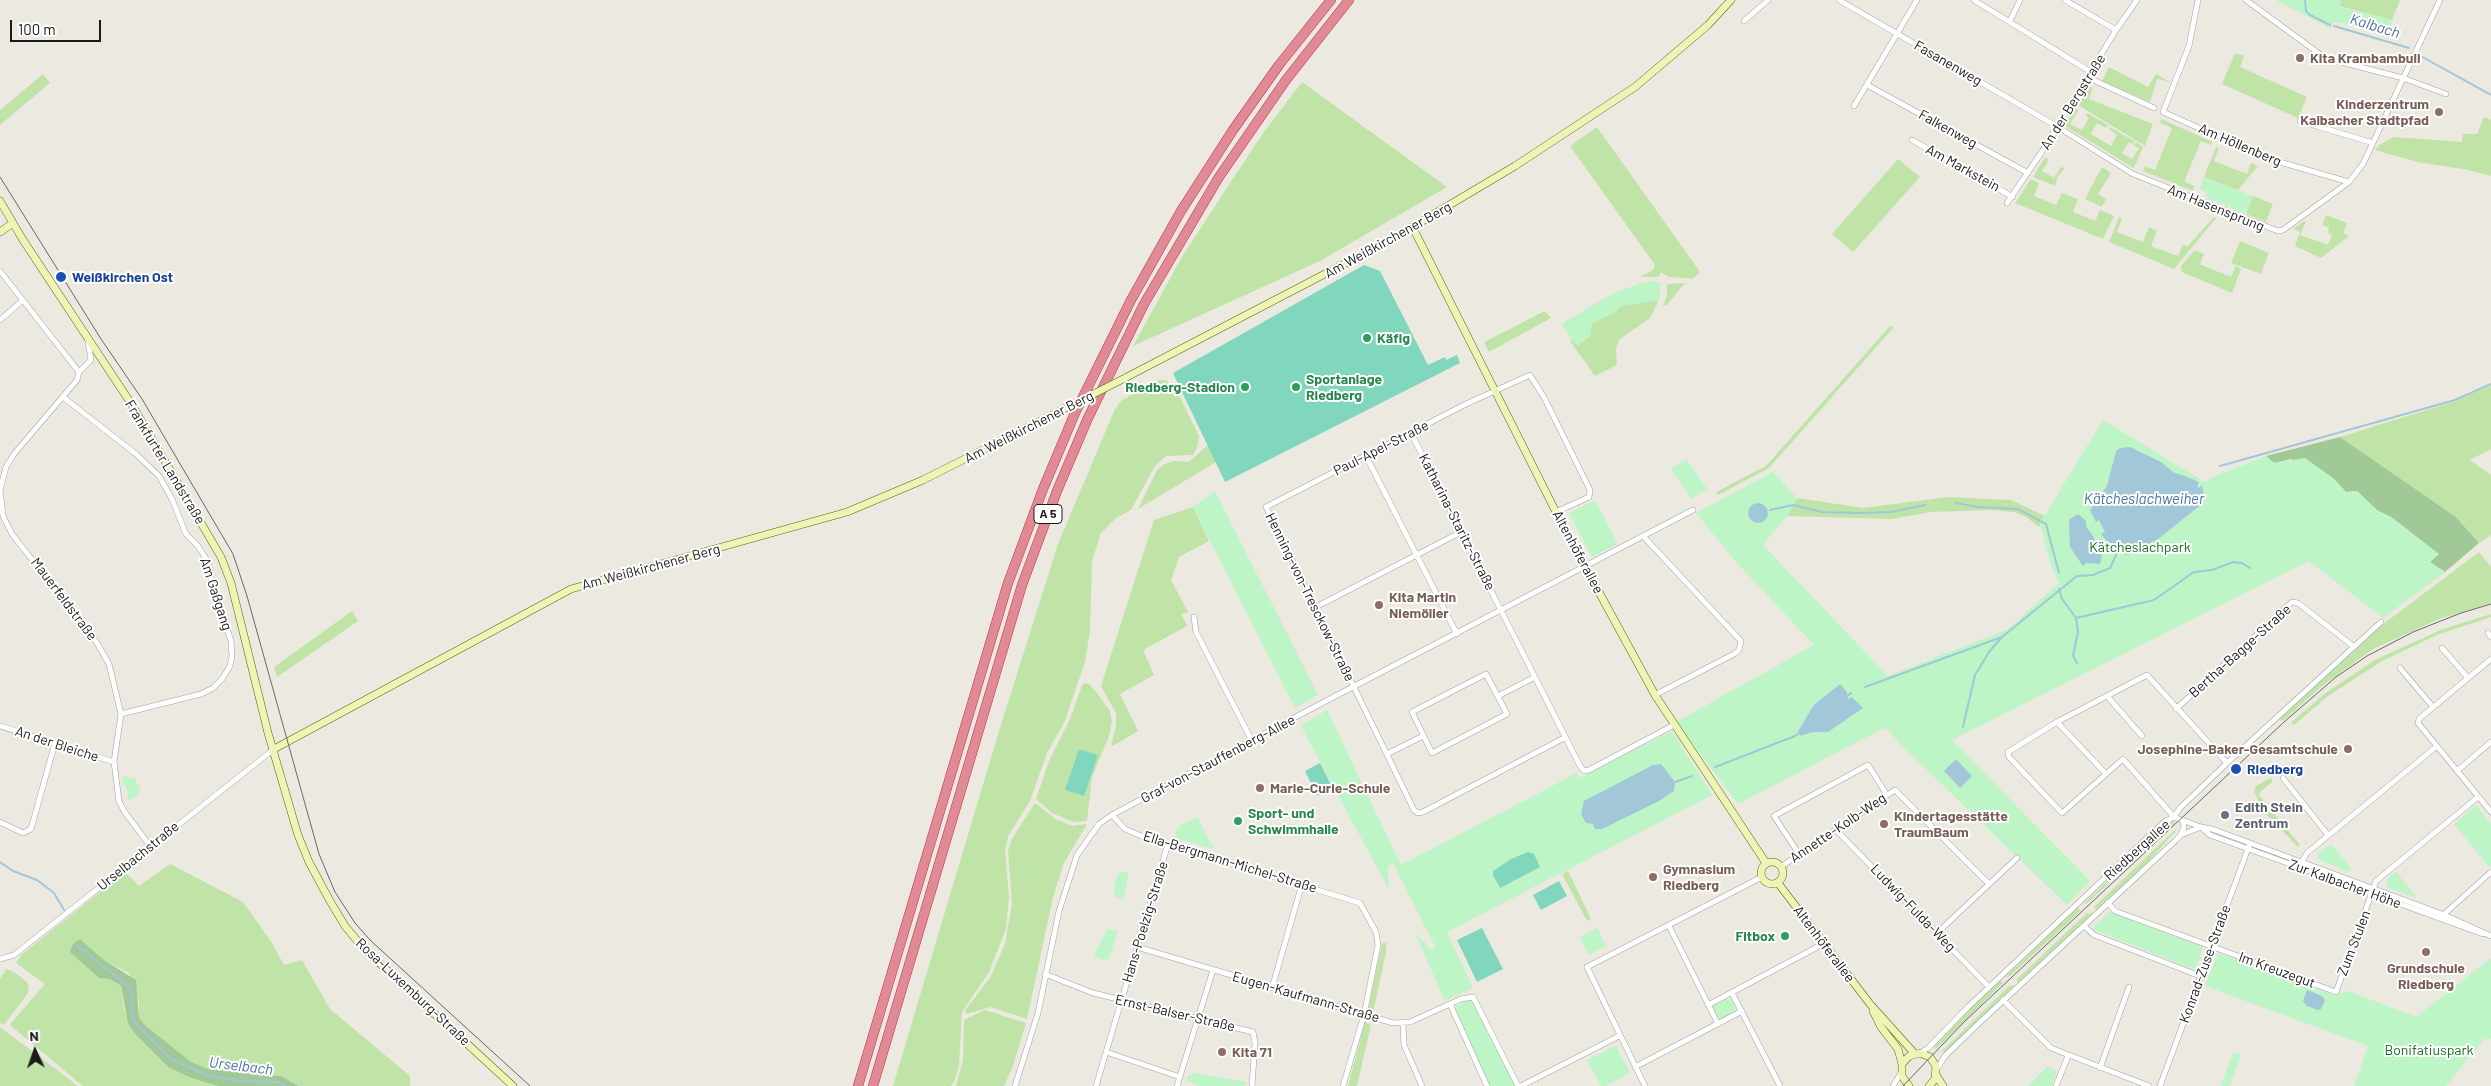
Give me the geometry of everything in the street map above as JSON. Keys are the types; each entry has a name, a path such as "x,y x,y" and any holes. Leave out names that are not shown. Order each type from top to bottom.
{"highway":[{"name":"A 5","path":"858,1086 1008,582 1037,504 1075,413 1131,300 1186,203 1245,114 1331,0"},
{"name":"A 5","path":"873,1086 1022,585 1054,499 1088,418 1148,296 1219,177 1286,80 1349,0"}],"main road":[{"name":"Am Weißkirchener Berg","path":"274,749 571,589 847,512 923,480 1125,378 1413,228 1619,99 1665,64 1708,25 1731,0"},
{"name":"Frankfurter Landstraße","path":"0,201 145,427 221,557 238,610 274,749"},
{"path":"0,232 13,223"},
{"name":"Altenhöferallee","path":"1413,228 1556,512 1655,695 1766,863"},
{"name":"Rosa-Luxemburg-Straße","path":"274,749 298,835 309,862 345,926 372,957 513,1086"},
{"path":"1775,862 1782,866 1783,875 1778,883 1770,884 1762,877 1761,871 1766,863 1775,862"},
{"name":"Altenhöferallee","path":"1778,883 1870,1004 1917,1054 1930,1057 1936,1072"},
{"name":"Altenhöferallee","path":"1870,1004 1881,1027 1899,1051 1902,1064"},
{"path":"1910,1086 1901,1073 1902,1064 1909,1056 1917,1054"},
{"path":"1929,1086 1936,1072"},
{"path":"1936,1072 1943,1086"}],"street":[{"path":"1744,21 1768,0"},
{"name":"Fasanenweg","path":"1840,0 2058,127"},
{"path":"1854,106 1916,0"},
{"path":"1974,0 2091,72"},
{"path":"2010,21 2020,0"},
{"path":"2065,0 2116,30"},
{"name":"An der Bergstraße","path":"2007,203 2013,197 2058,127 2116,30 2137,0"},
{"name":"Am Höllenberg","path":"2198,0 2189,46 2163,112 2266,158 2349,182"},
{"path":"2246,0 2325,58 2403,78 2446,94"},
{"name":"Am Hasensprung","path":"2058,127 2133,174 2273,231 2284,230 2349,182 2363,164 2440,0"},
{"path":"2087,78 2154,108"},
{"name":"Falkenweg","path":"1867,85 2028,173"},
{"path":"2300,122 2373,143"},
{"name":"Am Markstein","path":"1912,140 2013,197"},
{"path":"0,271 78,372"},
{"path":"0,320 23,300"},
{"name":"Mauerfeldstraße","path":"87,338 91,360 78,372 77,380 9,461 1,483 0,505 12,534 70,606 106,658 115,683 121,714 114,762 119,801 124,812 150,846"},
{"name":"Paul-Apel-Straße","path":"1266,507 1526,375 1533,377 1591,495 1556,512"},
{"name":"Am Gaßgang","path":"63,397 133,452 159,476 172,499 186,534 198,546 208,562 212,584 231,641 232,656 230,666 222,680 213,688 201,694 121,714"},
{"name":"Katharina-Staritz-Straße","path":"1411,433 1502,610 1564,738 1584,771 1674,725"},
{"path":"1366,456 1457,634"},
{"name":"Henning-von-Tresckow-Straße","path":"1266,507 1414,810 1418,813 1564,738"},
{"name":"Graf-von-Stauffenberg-Allee","path":"1015,1086 1032,1036 1059,911 1078,855 1093,830 1112,815 1693,510"},
{"path":"1316,607 1461,532"},
{"path":"1644,537 1741,642 1739,650 1734,654 1655,695"},
{"name":"Bertha-Bagge-Straße","path":"2176,709 2292,602 2298,603 2353,646"},
{"path":"1194,617 1196,632 1252,741"},
{"name":"Riedbergallee","path":"1917,1054 1928,1048 1989,987 2164,822 2174,817 2180,808 2227,763 2381,622"},
{"path":"2442,648 2468,678"},
{"path":"2491,659 2419,719 2418,723 2491,812"},
{"path":"2400,668 2433,707"},
{"path":"1486,674 1498,696 1507,714 1432,753 1412,712 1486,674"},
{"path":"2174,817 2123,759 2062,813 2009,757 2008,752 2011,748 2057,722 2147,676 2227,763"},
{"path":"1498,696 1535,677"},
{"path":"2107,696 2142,736"},
{"path":"2057,722 2106,774"},
{"name":"An der Bleiche","path":"0,726 114,762"},
{"path":"1388,754 1423,736"},
{"path":"2457,771 2491,742"},
{"path":"0,822 23,833 31,829 55,743"},
{"path":"2300,864 2307,853 2436,746"},
{"name":"Urselbachstraße","path":"0,960 14,955 274,749"},
{"path":"1799,854 1774,816 1868,765 1887,795"},
{"path":"2283,778 2328,835"},
{"name":"Annette-Kolb-Weg","path":"1782,866 1895,790 1989,884"},
{"name":"Zum Stulen","path":"2336,992 2376,881 2478,796"},
{"name":"Ella-Bergmann-Michel-Straße","path":"1112,815 1125,829 1360,903 1376,932 1378,945 1364,1015"},
{"name":"Zur Kalbacher Höhe","path":"2174,817 2201,827 2210,835 2300,864 2491,936"},
{"name":"Riedbergallee","path":"1936,1072 1945,1056 2181,835 2184,826 2183,820"},
{"path":"2181,835 2201,827"},
{"name":"Ludwig-Fulda-Weg","path":"1836,830 1989,987"},
{"name":"Hans-Poelzig-Straße","path":"1096,1086 1168,844"},
{"name":"Konrad-Zuse-Straße","path":"2160,1086 2249,846"},
{"path":"1937,933 2017,858"},
{"path":"2441,917 2491,872"},
{"path":"1645,1086 1586,970 1587,967 1762,877"},
{"path":"1272,988 1302,884"},
{"name":"Im Kreuzegut","path":"2108,903 2115,911 2336,992"},
{"path":"1669,926 1718,1024"},
{"path":"2084,926 2094,935 2200,976"},
{"path":"1708,1006 1824,944"},
{"name":"Eugen-Kaufmann-Straße","path":"1137,947 1364,1015 1403,1024"},
{"path":"1177,1086 1213,970"},
{"name":"Ernst-Balser-Straße","path":"1045,974 1093,993 1121,1001 1253,1032 1255,1043 1252,1086"},
{"path":"2100,1068 2129,987"},
{"path":"1732,994 1780,1086"},
{"path":"1422,1086 1404,1045 1403,1024 1450,1004 1473,997 1520,1086 1619,1036"},
{"path":"2003,1000 2051,1048 2149,1086"},
{"path":"1450,1004 1487,1086"},
{"path":"1635,1067 1742,1011"},
{"path":"1344,1086 1364,1015"},
{"path":"1106,1052 1180,1077"},
{"path":"2056,1086 2068,1056"},
{"path":"1893,1086 1901,1073"}],"green space":[{"path":"2276,0 2341,0 2339,7 2392,20 2388,35 2334,21 2331,29"},
{"path":"2341,0 2400,0 2392,20 2339,6"},
{"path":"2235,53 2244,56 2240,67 2307,97 2298,118 2222,84"},
{"path":"2109,67 2148,87 2156,74 2170,82 2157,79 2150,102 2102,81"},
{"path":"43,74 50,83 0,125 0,110"},
{"path":"1302,82 1447,187 1320,261 1133,346 1183,255 1261,136"},
{"path":"2089,86 2093,88 2089,99 2153,124 2145,146 2078,105"},
{"path":"2075,108 2078,111 2070,124 2082,130 2089,118 2086,116 2087,113 2108,125 2106,128 2097,123 2091,134 2111,146 2117,135 2109,129 2110,127 2134,141 2132,144 2129,142 2122,153 2132,159 2139,148 2134,145 2136,142 2143,147 2134,168 2065,126"},
{"path":"2484,117 2491,120 2491,176 2463,169 2417,162 2375,150 2379,145 2394,137 2462,142 2463,134 2477,134"},
{"path":"2161,119 2213,142 2211,145 2201,141 2186,177 2185,182 2194,186 2193,191 2143,171 2145,166 2155,170 2172,128 2160,123"},
{"path":"1597,127 1700,272 1693,279 1669,277 1661,272 1658,277 1640,277 1653,270 1655,265 1570,146"},
{"path":"2216,147 2219,148 2214,161 2247,174 2251,163 2258,166 2238,190 2204,177"},
{"path":"2045,157 2049,160 2042,171 2054,178 2061,167 2065,168 2058,176 2055,186 2033,177"},
{"path":"1898,159 1920,177 1853,252 1832,234"},
{"path":"2102,167 2111,173 2098,194 2106,199 2102,207 2085,199"},
{"path":"2204,177 2253,196 2246,214 2205,197 2207,192 2200,189"},
{"path":"2031,179 2039,183 2034,196 2056,205 2062,193 2078,199 2073,212 2095,221 2100,210 2114,216 2103,239 2015,203"},
{"path":"2253,196 2273,204 2266,222 2246,214"},
{"path":"2326,215 2347,223 2343,233 2349,236 2321,258 2295,246 2300,232 2293,229 2304,221 2306,222 2300,235 2328,245 2332,235 2328,233 2329,228 2322,225"},
{"path":"2119,217 2122,219 2117,232 2143,242 2149,227 2157,231 2151,246 2178,256 2183,244 2187,247 2214,217 2216,218 2174,269 2109,242"},
{"path":"2240,241 2269,253 2261,274 2231,263"},
{"path":"2195,250 2204,254 2200,264 2204,266 2231,277 2236,266 2241,269 2232,293 2182,272 2181,266"},
{"name":"Sportanlage Riedberg","path":"1364,265 1380,271 1428,365 1445,357 1446,360 1457,355 1460,363 1225,482 1173,373"},
{"path":"1651,281 1661,283 1659,300 1621,306 1616,312 1592,323 1590,336 1578,345 1574,343 1562,325 1612,294"},
{"path":"1685,283 1667,305 1663,306 1667,295 1667,284"},
{"path":"1659,300 1650,318 1619,340 1616,348 1617,365 1595,376 1570,341 1572,340 1578,345 1590,336 1592,323 1615,312 1621,306"},
{"path":"1545,311 1551,318 1489,352 1484,342"},
{"path":"1890,326 1894,327 1769,468 1718,495 1716,492 1766,466"},
{"path":"1159,380 1166,380 1177,391 1199,436 1197,448 1193,455 1166,456 1155,466 1131,510 1116,518 1101,533 1092,561 1090,631 1085,662 1064,723 1047,753 1030,801 1008,836 1005,852 1009,896 1006,929 989,972 962,1012 959,1066 955,1080 951,1086 893,1086 999,731 1058,544 1115,409 1122,400"},
{"path":"2491,385 2491,449 2470,460 2491,475 2491,535 2479,543 2456,517 2340,437 2456,401"},
{"name":"Kätcheslachpark","path":"2103,420 2205,482 2212,477 2266,456 2274,463 2305,458 2333,478 2346,492 2357,491 2378,511 2391,517 2439,554 2430,562 2445,572 2383,618 2309,561 1952,740 2090,881 2067,905 1899,743 1886,727 1738,804 1676,722 1814,645 1736,562 1696,513 1773,472 1797,498 1787,516 1763,545 1888,676 2008,629 2059,583 2050,562 2040,523"},
{"path":"2340,437 2456,517 2479,543 2445,572 2430,562 2438,554 2391,517 2378,511 2357,491 2346,492 2333,478 2291,459 2274,463 2266,456"},
{"path":"1208,445 1216,462 1138,509 1157,470 1173,461 1189,462"},
{"path":"1686,459 1707,489 1692,499 1671,469"},
{"path":"1215,491 1318,695 1295,708 1193,507"},
{"path":"1949,497 2011,500 2045,516 2039,527 2026,517 2014,512 1990,510 1930,512 1892,519 1787,516 1797,498 1863,508"},
{"path":"1595,500 1618,544 1592,557 1569,513"},
{"path":"1193,507 1209,541 1179,557 1171,580 1188,612 1181,614 1187,626 1143,650 1154,675 1120,694 1138,731 1111,747 1116,725 1116,713 1101,686 1154,520"},
{"path":"2479,552 2491,567 2491,603 2439,619 2373,649 2322,686 2284,720 2280,721 2279,719 2378,628"},
{"path":"352,611 358,621 277,677 274,667"},
{"path":"2491,614 2491,617 2437,635 2382,661 2328,696 2294,725 2291,722 2327,692 2375,660 2443,629"},
{"path":"1083,683 1089,684 1097,693 1110,711 1112,721 1109,736 1092,777 1087,821 1073,822 1052,813 1036,799 1049,761 1070,719"},
{"path":"1327,710 1401,865 1577,773 1580,778 1672,731 1712,795 1447,932 1473,988 1445,1001 1414,931 1430,949 1436,948 1393,863 1388,867 1389,890 1301,726"},
{"path":"1079,749 1098,755 1084,796 1065,790"},
{"path":"1320,763 1333,788 1317,796 1305,771"},
{"path":"129,776 129,779 136,778 136,785 140,785 139,794 129,801 126,785 123,785 122,777"},
{"path":"2270,778 2273,781 2258,794 2300,845 2298,847 2263,811 2254,791 2256,786"},
{"path":"1035,803 1057,820 1073,826 1087,824 1064,863 1053,897 1027,1019 990,1007 967,1014 965,1013 966,1009 990,978 1005,944 1012,904 1008,850 1012,839"},
{"path":"2476,805 2491,824 2491,865 2489,867 2454,824"},
{"path":"1197,817 1214,849 1174,838 1178,827"},
{"path":"2172,821 2176,823 2086,904 2084,903"},
{"path":"2177,828 2147,863 2096,910 2094,907"},
{"path":"2331,844 2352,869 2348,872 2318,859 2318,854"},
{"path":"1528,852 1534,854 1540,867 1500,888 1493,875 1493,871 1511,859"},
{"path":"170,864 243,902 272,943 284,965 302,960 330,1009 410,1076 410,1086 299,1086 281,1076 208,1069 190,1061 139,1018 139,1002 129,973 104,960 80,939 71,952 99,978 110,979 121,986 124,1009 135,1034 168,1067 191,1078 218,1086 83,1086 11,1026 11,1023 45,984 16,963 21,955 125,872 139,886"},
{"path":"1120,871 1129,873 1123,899 1114,896 1115,882"},
{"path":"1568,871 1591,919 1587,921 1562,874"},
{"path":"2396,872 2416,896 2414,897 2388,888 2386,880"},
{"path":"1559,881 1567,896 1541,910 1533,895"},
{"path":"2078,907 2080,911 2076,915 2010,976 2004,978"},
{"path":"2092,912 2018,983 2016,980 2018,978 2087,913"},
{"path":"2110,912 2203,947 2195,970 2092,929"},
{"path":"1482,928 1503,969 1477,982 1457,940"},
{"path":"1597,928 1606,946 1588,955 1580,937"},
{"path":"1107,929 1118,931 1108,961 1094,956"},
{"path":"80,939 104,960 136,980 139,1018 190,1061 208,1069 281,1076 299,1086 218,1086 191,1078 168,1067 135,1034 128,1023 121,986 110,979 99,978 70,952 73,944"},
{"path":"1382,943 1386,943 1386,952 1373,1013 1368,1010"},
{"name":"Bonifatiuspark","path":"2218,953 2334,995 2348,991 2416,1017 2491,958 2491,1039 2484,1039 2446,1086 2354,1086 2368,1046 2205,986"},
{"path":"6,969 14,972 27,982 29,987 28,993 4,1025 0,1023 0,979"},
{"path":"2000,980 2003,983 1936,1049 1934,1047 1932,1049 1965,1012"},
{"path":"2015,985 1945,1054 1943,1051 1940,1053 2009,986"},
{"path":"1731,999 1735,1008 1734,1012 1722,1019 1717,1017 1713,1008 1714,1005"},
{"path":"1468,1000 1474,1002 1516,1086 1490,1086 1455,1009"},
{"path":"985,1010 1026,1023 1013,1066 1004,1086 956,1086 963,1060 964,1020"},
{"path":"1365,1022 1371,1025 1357,1086 1348,1086"},
{"path":"0,1027 69,1079 77,1086 0,1086"},
{"path":"1616,1046 1630,1073 1605,1086 1601,1086 1587,1060"},
{"path":"2233,1052 2241,1055 2230,1086 2221,1086"},
{"path":"2048,1066 2057,1072 2051,1086 2028,1086"},
{"path":"1194,1073 1246,1082 1246,1086 1199,1086 1187,1080 1188,1075 1192,1076"}],"water":[{"name":"Kätcheslachweiher","path":"2130,447 2161,462 2173,472 2195,480 2199,483 2197,486 2199,488 2202,485 2204,497 2202,504 2158,539 2128,555 2115,551 2101,534 2105,532 2099,520 2096,522 2090,510 2107,486 2116,451 2120,448"},
{"path":"1754,503 1762,503 1768,509 1768,517 1762,523 1754,523 1748,517 1748,509"},
{"path":"2078,514 2086,521 2086,526 2094,538 2102,557 2100,564 2086,563 2083,566 2070,547 2069,523 2070,519"},
{"path":"1840,684 1847,692 1848,699 1852,697 1863,708 1828,732 1813,732 1801,736 1798,731 1814,705"},
{"path":"1956,759 1972,776 1960,788 1944,771"},
{"path":"1661,764 1675,782 1674,791 1659,801 1602,829 1595,829 1593,824 1586,823 1581,814 1584,801 1653,765"},
{"path":"2307,990 2322,996 2325,1000 2321,1009 2318,1010 2307,1006 2303,1001"}],"waterway":[{"name":"Kalbach","path":"2305,0 2306,11 2330,25"},
{"name":"Kalbach","path":"2334,26 2409,48"},
{"name":"Kalbach","path":"2417,54 2491,95"},
{"path":"2220,466 2455,400 2491,384"},
{"path":"1956,503 1978,507 2018,509 2046,524 2059,573"},
{"path":"1770,510 1793,505 1822,512 1860,513 1891,512 1925,505"},
{"path":"1865,687 2002,637 2077,576 2093,575 2110,568 2117,553"},
{"path":"2076,618 2154,600 2194,572 2212,570 2233,562 2242,563 2250,568"},
{"path":"2059,589 2062,599 2076,618 2078,632 2073,656 2077,663"},
{"path":"1963,727 1975,675 1989,652 2002,637"},
{"path":"1846,697 1851,693"},
{"path":"1715,767 1801,732"},
{"path":"1675,782 1692,776"},
{"name":"Urselbach","path":"0,862 13,871 37,880 54,893 64,910"},
{"name":"Urselbach","path":"77,945 131,989 133,1020 171,1059 206,1075 241,1081 279,1082 286,1086"}],"tram line":[{"path":"0,177 101,339 142,399 233,554 247,596 319,854 335,892 355,923 370,940 530,1086"},
{"path":"1903,1086 1964,1022 2284,722 2336,677 2367,656 2413,632 2461,613 2491,604"}],"place":[{"name":"Kita Krambambuli","path":"2300,58"},
{"name":"Kinderzentrum Kalbacher Stadtpfad","path":"2439,112"},
{"name":"Weißkirchen Ost","path":"61,277"},
{"name":"Käfig","path":"1367,338"},
{"name":"Riedberg-Stadion","path":"1245,387"},
{"name":"Sportanlage Riedberg","path":"1296,387"},
{"name":"Kita Martin Niemöller","path":"1379,605"},
{"name":"Josephine-Baker-Gesamtschule","path":"2348,749"},
{"name":"Riedberg","path":"2236,769"},
{"name":"Marie-Curie-Schule","path":"1260,788"},
{"name":"Edith Stein Zentrum","path":"2225,815"},
{"name":"Sport- und Schwimmhalle","path":"1238,821"},
{"name":"Kindertagesstätte TraumBaum","path":"1884,824"},
{"name":"Gymnasium Riedberg","path":"1653,877"},
{"name":"Fitbox","path":"1785,936"},
{"name":"Grundschule Riedberg","path":"2426,952"},
{"name":"Kita 71","path":"1222,1052"}]}
